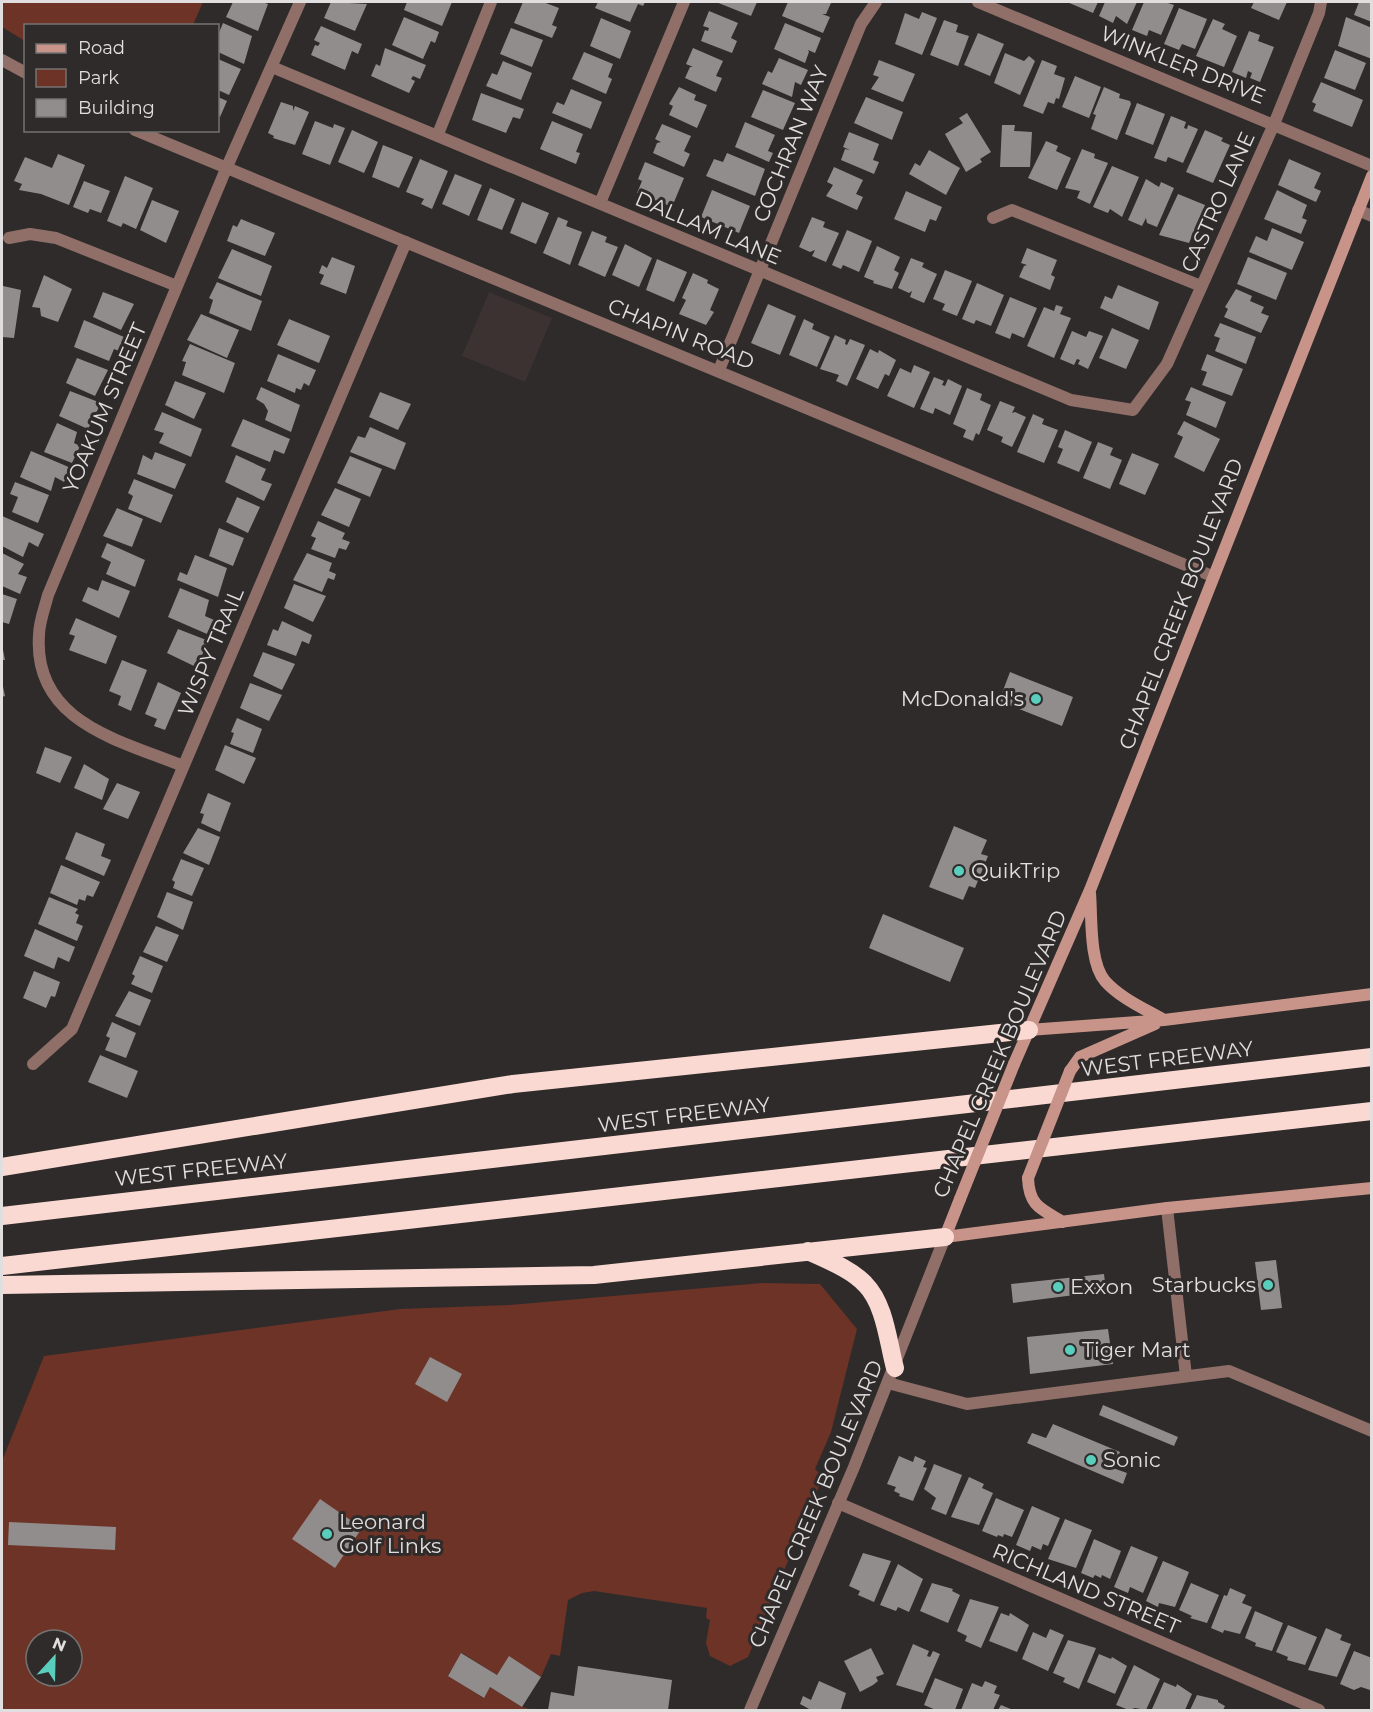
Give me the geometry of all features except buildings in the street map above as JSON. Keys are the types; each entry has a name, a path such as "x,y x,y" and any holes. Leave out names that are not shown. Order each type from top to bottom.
{"highway":[{"path":"2,1167 513,1084 1029,1030"},
{"name":"WEST FREEWAY","path":"2,1216 1371,1057"},
{"path":"2,1266 1371,1111"},
{"path":"2,1285 594,1275 945,1237"},
{"path":"808,1251 843,1268 866,1284 879,1307 892,1376"}],"main road":[{"name":"CHAPEL CREEK BOULEVARD","path":"945,1237 1014,1064 1090,890 1371,176"},
{"path":"1090,890 1094,953 1104,980 1127,999 1164,1020"},
{"name":"WEST FREEWAY","path":"1029,1030 1164,1020 1371,994"},
{"path":"1063,1222 1034,1203 1029,1192 1029,1178 1070,1071 1080,1057 1164,1020"},
{"path":"945,1237 1167,1208 1371,1188"}],"street":[{"name":"YOAKUM STREET","path":"183,766 87,726 58,704 40,668 39,634 48,595 226,169 300,2"},
{"path":"438,134 491,2"},
{"path":"600,203 684,2"},
{"name":"COCHRAN WAY","path":"719,370 861,24 876,2"},
{"name":"WINKLER DRIVE","path":"978,2 1371,166"},
{"name":"CASTRO LANE","path":"1133,410 1167,364 1274,124 1319,13 1321,2"},
{"path":"2,60 24,72"},
{"name":"DALLAM LANE","path":"272,67 438,134 1071,400 1133,410"},
{"name":"CHAPIN ROAD","path":"140,132 1212,576"},
{"path":"993,218 1012,210 1201,286"},
{"path":"1358,210 1371,216"},
{"path":"9,238 30,234 56,238 177,286"},
{"name":"WISPY TRAIL","path":"33,1064 72,1029 406,242"},
{"path":"1167,1208 1186,1376"},
{"name":"CHAPEL CREEK BOULEVARD","path":"750,1710 892,1376 945,1237"},
{"path":"892,1376 967,1404 1229,1371 1371,1431"},
{"name":"RICHLAND STREET","path":"838,1503 1319,1710"}],"shaded area":[{"path":"489,292 552,318 525,382 462,356"}],"green space":[{"path":"2,2 203,2 193,24 24,24 24,40 2,27"},
{"name":"Leonard Golf Links","path":"762,1283 820,1284 857,1329 831,1432 815,1469 823,1477 748,1657 730,1666 710,1656 706,1643 710,1620 706,1618 707,1608 594,1591 582,1593 568,1600 560,1656 551,1654 541,1677 509,1657 497,1675 462,1653 448,1675 483,1698 490,1687 522,1707 534,1710 2,1710 2,1461 44,1356 400,1309 510,1305"}],"place":[{"name":"McDonald's","path":"1036,699"},
{"name":"QuikTrip","path":"959,871"},
{"name":"Starbucks","path":"1268,1285"},
{"name":"Exxon","path":"1058,1287"},
{"name":"Tiger Mart","path":"1070,1350"},
{"name":"Sonic","path":"1091,1460"},
{"name":"Leonard Golf Links","path":"327,1534"}]}
